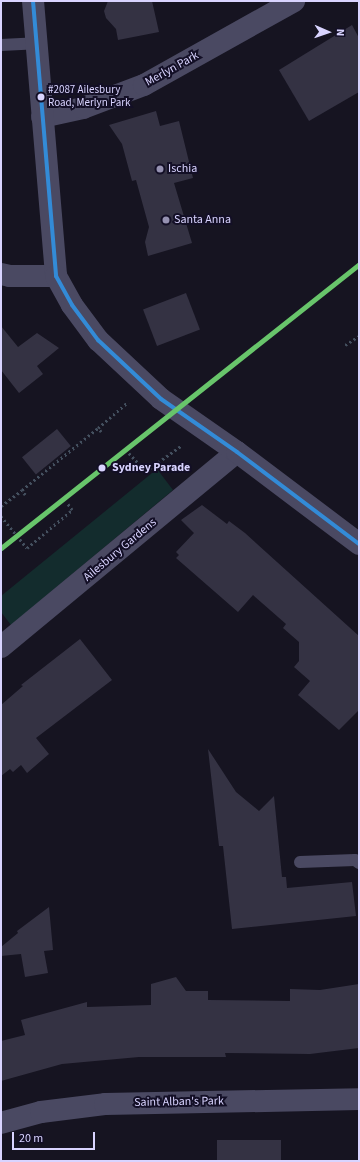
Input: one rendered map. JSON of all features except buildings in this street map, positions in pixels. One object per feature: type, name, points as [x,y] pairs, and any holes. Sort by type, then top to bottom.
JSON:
[{"type":"street","points":[[33,1],[56,276],[72,305],[98,340],[161,399],[237,452],[359,544]]},
{"type":"street","name":"Merlyn Park","points":[[42,117],[83,108],[144,85],[294,1]]},
{"type":"street","points":[[1,274],[10,276],[56,276]]},
{"type":"street","name":"Ailesbury Gardens","points":[[1,647],[237,452]]},
{"type":"street","name":"Saint Alban's Park","points":[[1,1123],[41,1112],[105,1104],[359,1099]]},
{"type":"lane","points":[[1,45],[36,42]]},
{"type":"lane","points":[[300,862],[355,860],[359,863]]},
{"type":"path","points":[[345,345],[359,336]]},
{"type":"path","points":[[1,506],[98,428],[146,386]]},
{"type":"path","points":[[98,428],[101,432]]},
{"type":"path","points":[[129,453],[146,471],[181,445],[188,450]]},
{"type":"path","points":[[22,490],[25,495]]},
{"type":"path","points":[[1,516],[27,548],[72,510],[67,503]]},
{"type":"green space","points":[[157,469],[173,490],[11,625],[1,612],[1,596]]},
{"type":"transit line","points":[[33,1],[56,276],[72,305],[98,340],[161,399],[237,452],[359,544]]},
{"type":"transit line","points":[[1,548],[359,264]]},
{"type":"place","name":"#2087 Ailesbury Road, Merlyn Park","points":[[41,97]]},
{"type":"place","name":"Ischia","points":[[160,169]]},
{"type":"place","name":"Santa Anna","points":[[166,220]]},
{"type":"place","name":"Sydney Parade","points":[[102,468]]}]
